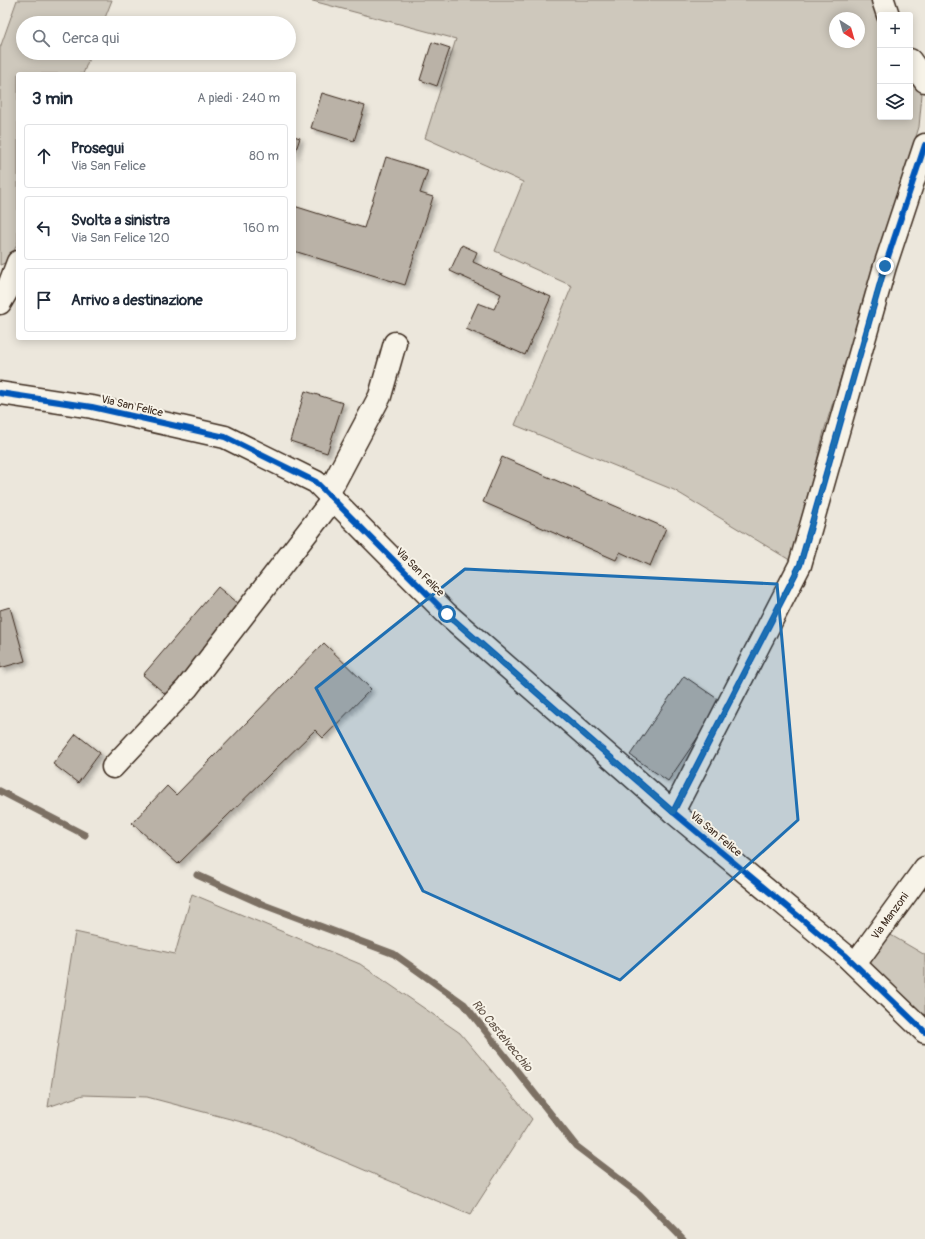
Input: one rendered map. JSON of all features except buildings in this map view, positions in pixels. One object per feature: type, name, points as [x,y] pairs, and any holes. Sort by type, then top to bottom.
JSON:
[{"type":"street","points":[[883,0],[887,12]]},
{"type":"street","points":[[913,64],[925,81]]},
{"type":"street","points":[[673,812],[800,565],[885,266],[925,145]]},
{"type":"street","points":[[0,303],[7,291],[16,267]]},
{"type":"street","points":[[112,767],[187,688],[330,497],[380,396],[395,343]]},
{"type":"street","name":"Via San Felice","points":[[0,393],[92,407],[225,437],[316,482],[447,614],[673,812],[854,964],[925,1032]]},
{"type":"street","name":"Via Manzoni","points":[[854,964],[925,868]]},
{"type":"highlighted area","points":[[465,569],[777,584],[798,820],[620,980],[423,891],[316,688]]},
{"type":"shaded area","points":[[17,0],[112,0],[106,16],[16,16],[16,60],[88,60],[84,72],[16,72],[16,246],[10,261],[0,265],[0,48]]},
{"type":"shaded area","points":[[309,0],[873,0],[877,14],[877,120],[913,120],[913,81],[922,94],[919,127],[824,431],[793,562],[674,490],[515,425],[572,286],[495,251],[523,182],[425,138],[456,39]]},
{"type":"shaded area","points":[[192,894],[360,964],[460,1033],[532,1119],[470,1215],[268,1129],[147,1097],[83,1095],[48,1107],[75,932],[175,954]]},
{"type":"shaded area","points":[[889,934],[925,955],[925,1017],[870,963]]},
{"type":"waterway","name":"Rio Castelvecchio","points":[[0,791],[85,835]]},
{"type":"waterway","name":"Rio Castelvecchio","points":[[197,875],[264,905],[394,954],[464,1004],[576,1146],[639,1194],[683,1239]]},
{"type":"cycle path","points":[[673,812],[800,565],[885,266],[925,145]]},
{"type":"cycle path","points":[[0,393],[92,407],[225,437],[316,482],[447,614],[673,812],[845,955],[925,1032]]},
{"type":"route","points":[[447,614],[673,812],[800,565],[885,266]]}]
